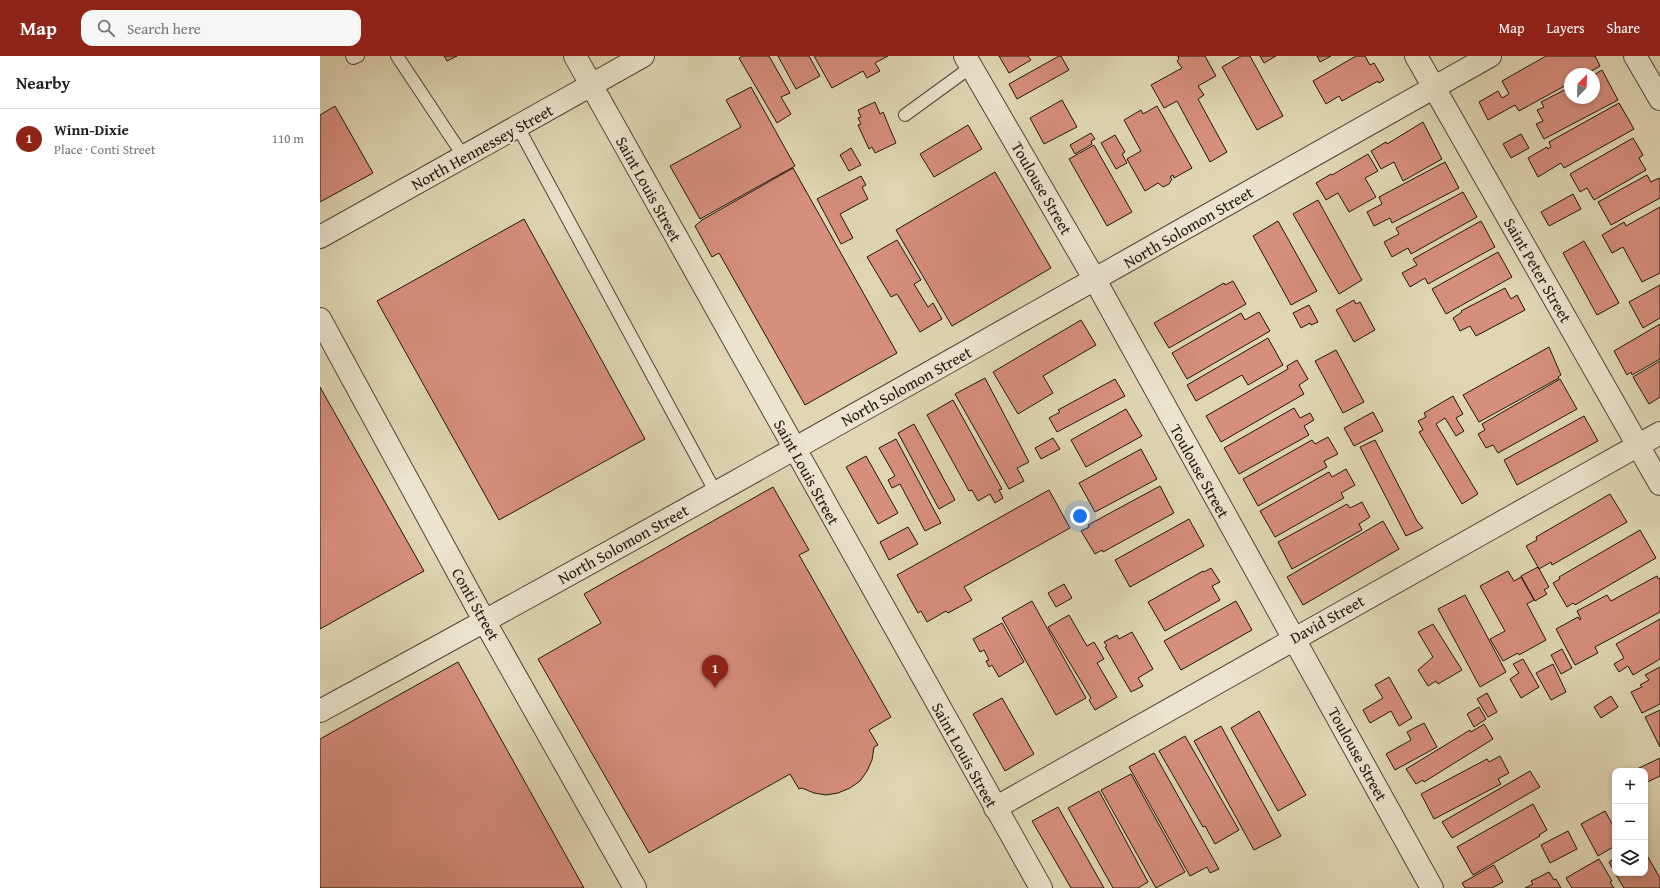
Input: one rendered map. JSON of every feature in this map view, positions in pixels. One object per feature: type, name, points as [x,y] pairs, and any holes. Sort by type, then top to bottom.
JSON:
[{"type":"street","name":"Saint Louis Street","points":[[575,56],[794,450],[1041,888]]},
{"type":"street","name":"North Hennessey Street","points":[[320,237],[643,56]]},
{"type":"street","name":"Saint Peter Street","points":[[1416,56],[1660,484]]},
{"type":"street","name":"North Solomon Street","points":[[320,711],[485,622],[794,450],[1490,56]]},
{"type":"street","points":[[1635,56],[1660,99]]},
{"type":"street","name":"Toulouse Street","points":[[968,62],[1095,280],[1432,888]]},
{"type":"street","name":"Conti Street","points":[[320,319],[485,622],[635,888]]},
{"type":"street","name":"David Street","points":[[995,808],[1293,638],[1660,433]]},
{"type":"lane","points":[[352,56],[353,58],[358,56]]},
{"type":"lane","points":[[397,56],[464,157]]},
{"type":"lane","points":[[905,115],[968,62]]},
{"type":"lane","points":[[518,127],[716,493]]},
{"type":"building","points":[[444,56],[457,56],[447,61]]},
{"type":"building","points":[[743,56],[769,56],[790,93],[781,97],[791,114],[777,123],[739,58]]},
{"type":"building","points":[[778,56],[809,56],[820,76],[796,89]]},
{"type":"building","points":[[814,56],[888,56],[875,63],[880,71],[867,78],[863,71],[832,88]]},
{"type":"building","points":[[999,56],[1028,56],[1031,60],[1009,73]]},
{"type":"building","points":[[1061,56],[1069,70],[1017,99],[1009,84]]},
{"type":"building","points":[[1178,56],[1205,56],[1216,76],[1198,86],[1204,95],[1198,99],[1227,152],[1210,162],[1177,101],[1164,108],[1151,85],[1182,68],[1177,61],[1179,59]]},
{"type":"building","points":[[1241,56],[1250,56],[1283,116],[1257,130],[1222,67]]},
{"type":"building","points":[[1260,56],[1276,56],[1264,63]]},
{"type":"building","points":[[1317,56],[1331,56],[1320,62]]},
{"type":"building","points":[[1356,56],[1365,56],[1370,65],[1374,63],[1384,80],[1379,83],[1378,81],[1342,101],[1339,96],[1326,104],[1313,81]]},
{"type":"building","points":[[1546,56],[1595,56],[1600,66],[1596,68],[1564,68],[1564,86],[1519,111],[1515,105],[1488,120],[1479,102],[1498,91],[1502,98],[1509,94],[1502,81]]},
{"type":"building","points":[[1602,70],[1618,100],[1544,139],[1536,124],[1543,121],[1537,110],[1544,107],[1541,102],[1564,90],[1564,104],[1600,104],[1600,71]]},
{"type":"building","points":[[751,87],[795,166],[700,219],[670,166],[741,127],[726,100]]},
{"type":"building","points":[[1062,100],[1077,127],[1044,144],[1030,118]]},
{"type":"building","points":[[875,102],[880,114],[883,112],[896,143],[875,153],[872,147],[869,149],[858,125],[861,124],[858,118],[861,117],[858,110]]},
{"type":"building","points":[[1619,103],[1634,129],[1564,168],[1561,163],[1538,177],[1528,158],[1547,147],[1548,149],[1551,147],[1549,142]]},
{"type":"building","points":[[335,106],[373,173],[320,202],[320,115]]},
{"type":"building","points":[[1157,106],[1192,168],[1174,178],[1173,175],[1170,177],[1172,179],[1169,184],[1163,187],[1158,183],[1145,191],[1127,159],[1141,151],[1124,120],[1141,110],[1143,114]]},
{"type":"building","points":[[1423,122],[1442,159],[1403,181],[1394,162],[1381,169],[1371,151],[1386,142],[1387,144]]},
{"type":"building","points":[[968,125],[982,149],[934,177],[920,154]]},
{"type":"building","points":[[1091,133],[1095,139],[1091,141],[1092,144],[1075,154],[1070,145]]},
{"type":"building","points":[[1521,134],[1529,148],[1511,158],[1503,144]]},
{"type":"building","points":[[1115,135],[1125,152],[1122,154],[1127,163],[1116,169],[1101,143]]},
{"type":"building","points":[[1633,138],[1643,155],[1639,158],[1646,170],[1594,200],[1587,188],[1580,192],[1570,174]]},
{"type":"building","points":[[1094,145],[1132,212],[1107,226],[1069,159]]},
{"type":"building","points":[[851,148],[861,165],[849,171],[840,155]]},
{"type":"building","points":[[1368,154],[1378,171],[1365,178],[1376,197],[1349,212],[1338,193],[1326,200],[1316,183]]},
{"type":"building","points":[[1445,162],[1459,188],[1392,223],[1390,218],[1374,226],[1367,212],[1382,204],[1379,197]]},
{"type":"building","points":[[793,168],[897,353],[805,405],[719,253],[712,257],[695,226],[702,220]]},
{"type":"building","points":[[995,172],[1051,268],[952,326],[896,230]]},
{"type":"building","points":[[1647,175],[1651,182],[1659,178],[1660,198],[1611,225],[1598,202]]},
{"type":"building","points":[[861,176],[866,185],[862,187],[868,199],[840,214],[853,238],[841,244],[817,199]]},
{"type":"building","points":[[1463,192],[1477,217],[1411,254],[1408,248],[1392,257],[1384,242],[1399,234],[1396,228]]},
{"type":"building","points":[[1573,194],[1581,209],[1549,226],[1541,212]]},
{"type":"building","points":[[1318,200],[1362,280],[1339,294],[1293,214]]},
{"type":"building","points":[[1660,207],[1660,273],[1642,282],[1623,247],[1612,253],[1602,235],[1624,222],[1626,226]]},
{"type":"building","points":[[524,219],[645,439],[499,520],[377,301]]},
{"type":"building","points":[[1278,221],[1317,291],[1291,305],[1253,236]]},
{"type":"building","points":[[1481,221],[1495,247],[1428,284],[1425,278],[1410,287],[1402,273],[1417,265],[1413,259]]},
{"type":"building","points":[[897,240],[921,280],[914,284],[928,307],[933,303],[942,319],[920,332],[897,294],[891,297],[867,257]]},
{"type":"building","points":[[1584,241],[1619,303],[1597,315],[1563,253]]},
{"type":"building","points":[[1498,252],[1512,277],[1446,314],[1432,289]]},
{"type":"building","points":[[1233,281],[1246,304],[1169,348],[1154,323],[1224,283],[1225,285]]},
{"type":"building","points":[[1660,285],[1660,318],[1643,328],[1629,302]]},
{"type":"building","points":[[1505,288],[1511,299],[1517,295],[1525,310],[1476,336],[1470,326],[1460,331],[1453,318],[1462,312],[1461,311]]},
{"type":"building","points":[[1354,300],[1356,304],[1360,302],[1375,330],[1354,342],[1336,310]]},
{"type":"building","points":[[1309,305],[1318,322],[1311,325],[1310,323],[1301,328],[1293,313]]},
{"type":"building","points":[[1259,312],[1270,331],[1187,379],[1172,353],[1241,313],[1245,320]]},
{"type":"building","points":[[1081,320],[1096,345],[1043,376],[1053,393],[1018,414],[993,372]]},
{"type":"building","points":[[1660,324],[1660,359],[1632,375],[1631,372],[1627,375],[1614,351]]},
{"type":"building","points":[[1268,338],[1283,365],[1248,385],[1242,375],[1196,401],[1187,385]]},
{"type":"building","points":[[1549,347],[1561,375],[1558,377],[1559,378],[1479,422],[1463,395]]},
{"type":"building","points":[[1336,350],[1364,402],[1343,413],[1315,361]]},
{"type":"building","points":[[1297,360],[1308,379],[1299,385],[1304,394],[1221,442],[1206,416],[1288,369],[1287,366]]},
{"type":"building","points":[[1660,361],[1660,397],[1649,404],[1633,377]]},
{"type":"building","points":[[985,378],[1029,462],[1017,468],[1024,481],[1009,489],[955,394]]},
{"type":"building","points":[[1115,379],[1125,396],[1057,432],[1049,418],[1060,412],[1058,410]]},
{"type":"building","points":[[1560,379],[1577,409],[1498,453],[1493,445],[1486,448],[1478,434],[1485,430],[1482,424]]},
{"type":"building","points":[[320,387],[424,571],[320,629]]},
{"type":"building","points":[[1453,396],[1463,414],[1456,418],[1464,431],[1456,436],[1445,418],[1436,424],[1478,494],[1462,504],[1419,432],[1423,430],[1418,421],[1426,417],[1424,413]]},
{"type":"building","points":[[953,400],[1002,489],[999,490],[1003,498],[995,503],[990,494],[978,501],[972,490],[969,491],[927,415]]},
{"type":"building","points":[[1294,408],[1300,418],[1310,413],[1314,420],[1304,426],[1309,435],[1239,474],[1224,448]]},
{"type":"building","points":[[1126,409],[1142,436],[1086,467],[1071,440]]},
{"type":"building","points":[[1373,412],[1383,431],[1354,446],[1344,428]]},
{"type":"building","points":[[1584,416],[1598,441],[1517,485],[1504,460]]},
{"type":"building","points":[[914,424],[955,500],[939,509],[898,433]]},
{"type":"building","points":[[1328,437],[1338,454],[1324,461],[1327,467],[1258,506],[1243,479],[1312,440],[1315,444]]},
{"type":"building","points":[[1053,438],[1060,449],[1041,459],[1035,448]]},
{"type":"building","points":[[896,439],[941,523],[925,531],[900,484],[892,488],[888,480],[895,476],[879,448]]},
{"type":"building","points":[[1375,440],[1417,521],[1423,528],[1406,536],[1360,447]]},
{"type":"building","points":[[1141,449],[1157,479],[1095,512],[1079,483]]},
{"type":"building","points":[[866,456],[898,513],[878,524],[846,467]]},
{"type":"building","points":[[1346,469],[1355,485],[1341,493],[1344,498],[1275,537],[1260,511],[1329,472],[1332,477]]},
{"type":"building","points":[[1160,486],[1174,513],[1103,552],[1102,550],[1095,554],[1081,531],[1089,527],[1088,525]]},
{"type":"building","points":[[773,487],[809,550],[799,555],[891,717],[869,730],[878,745],[874,747],[872,760],[867,771],[860,781],[850,788],[838,793],[826,795],[814,793],[802,788],[799,789],[790,774],[649,853],[538,659],[601,623],[584,594]]},
{"type":"building","points":[[1049,490],[1070,528],[964,587],[972,600],[948,613],[946,611],[927,622],[921,611],[918,613],[897,575]]},
{"type":"building","points":[[1610,494],[1627,522],[1552,565],[1551,562],[1539,569],[1526,546],[1537,540],[1536,537]]},
{"type":"building","points":[[1362,502],[1370,517],[1359,524],[1362,530],[1292,569],[1278,542],[1347,504],[1350,508]]},
{"type":"building","points":[[1189,519],[1204,546],[1130,587],[1115,560]]},
{"type":"building","points":[[1383,521],[1399,549],[1303,605],[1287,577]]},
{"type":"building","points":[[908,527],[918,544],[889,560],[880,542]]},
{"type":"building","points":[[1640,530],[1656,558],[1575,605],[1573,603],[1567,607],[1553,583],[1560,579],[1559,577]]},
{"type":"building","points":[[1538,567],[1549,587],[1544,590],[1547,594],[1535,601],[1521,576]]},
{"type":"building","points":[[1211,568],[1220,582],[1212,586],[1220,600],[1165,631],[1148,602]]},
{"type":"building","points":[[1508,571],[1514,581],[1521,577],[1534,600],[1527,604],[1546,640],[1519,655],[1518,653],[1503,661],[1490,639],[1505,631],[1480,586]]},
{"type":"building","points":[[1657,576],[1658,579],[1660,578],[1660,612],[1595,647],[1598,653],[1575,665],[1556,629],[1578,617],[1580,620],[1581,619],[1577,611],[1607,595],[1611,601]]},
{"type":"building","points":[[1064,584],[1072,598],[1056,607],[1048,593]]},
{"type":"building","points":[[1465,595],[1506,672],[1480,687],[1438,609]]},
{"type":"building","points":[[1032,601],[1086,698],[1056,715],[1002,618]]},
{"type":"building","points":[[1236,601],[1252,630],[1181,670],[1164,641]]},
{"type":"building","points":[[1069,615],[1087,646],[1094,642],[1104,659],[1097,663],[1117,697],[1095,710],[1089,700],[1091,698],[1048,627]]},
{"type":"building","points":[[1660,619],[1660,659],[1633,675],[1628,666],[1619,672],[1614,664],[1624,658],[1616,644]]},
{"type":"building","points":[[1002,623],[1024,662],[999,677],[992,665],[989,667],[986,661],[989,660],[984,650],[980,652],[973,639]]},
{"type":"building","points":[[1433,624],[1462,670],[1438,684],[1436,681],[1428,686],[1418,670],[1433,657],[1418,632]]},
{"type":"building","points":[[1132,632],[1153,669],[1138,678],[1143,686],[1131,692],[1105,647],[1107,646],[1104,642],[1117,635],[1119,639]]},
{"type":"building","points":[[1562,649],[1572,668],[1561,674],[1551,655]]},
{"type":"building","points":[[1523,659],[1539,687],[1521,698],[1510,679],[1519,673],[1513,664]]},
{"type":"building","points":[[458,662],[584,888],[320,888],[320,739]]},
{"type":"building","points":[[1553,664],[1566,692],[1551,700],[1536,673]]},
{"type":"building","points":[[1660,667],[1660,704],[1642,713],[1631,692],[1642,687],[1640,685],[1649,680],[1645,675]]},
{"type":"building","points":[[1389,677],[1412,718],[1399,726],[1391,711],[1370,723],[1363,710],[1383,698],[1375,685]]},
{"type":"building","points":[[1487,693],[1497,712],[1488,717],[1477,699]]},
{"type":"building","points":[[1611,696],[1618,707],[1601,718],[1594,707]]},
{"type":"building","points":[[1002,698],[1034,754],[1005,771],[973,714]]},
{"type":"building","points":[[1479,707],[1486,719],[1474,727],[1467,714]]},
{"type":"building","points":[[1660,710],[1660,747],[1645,717]]},
{"type":"building","points":[[1259,711],[1306,795],[1278,811],[1231,728]]},
{"type":"building","points":[[1424,723],[1437,747],[1395,770],[1386,754],[1411,740],[1407,732]]},
{"type":"building","points":[[1484,724],[1493,739],[1424,782],[1423,780],[1416,784],[1406,769],[1470,730],[1471,732]]},
{"type":"building","points":[[1221,726],[1281,836],[1254,850],[1194,741]]},
{"type":"building","points":[[1185,736],[1239,830],[1215,844],[1205,826],[1203,827],[1159,751]]},
{"type":"building","points":[[1154,753],[1219,869],[1210,873],[1207,867],[1190,876],[1129,767]]},
{"type":"building","points":[[1500,756],[1509,773],[1498,779],[1501,784],[1434,819],[1421,794],[1487,759],[1489,762]]},
{"type":"building","points":[[1660,758],[1660,776],[1648,782],[1648,768],[1639,768]]},
{"type":"building","points":[[1530,771],[1540,787],[1452,838],[1442,822]]},
{"type":"building","points":[[1131,774],[1185,872],[1156,888],[1101,790]]},
{"type":"building","points":[[1099,791],[1148,882],[1138,888],[1113,888],[1068,808]]},
{"type":"building","points":[[1533,804],[1547,830],[1539,835],[1540,836],[1473,875],[1457,847]]},
{"type":"building","points":[[1058,807],[1104,888],[1071,888],[1032,821]]},
{"type":"building","points":[[1605,811],[1612,824],[1612,848],[1598,856],[1581,824]]},
{"type":"building","points":[[1568,831],[1577,849],[1550,863],[1541,845]]},
{"type":"building","points":[[1648,857],[1660,878],[1660,888],[1624,888],[1617,876],[1648,876]]},
{"type":"building","points":[[1599,859],[1612,881],[1610,882],[1614,888],[1572,888],[1566,878]]},
{"type":"building","points":[[1612,860],[1612,868],[1609,862]]},
{"type":"building","points":[[1494,865],[1503,882],[1492,888],[1465,888],[1462,883]]},
{"type":"building","points":[[1549,872],[1554,880],[1556,879],[1561,888],[1525,888],[1533,884],[1531,881]]},
{"type":"place","name":"Winn-Dixie","points":[[715,688]]}]
